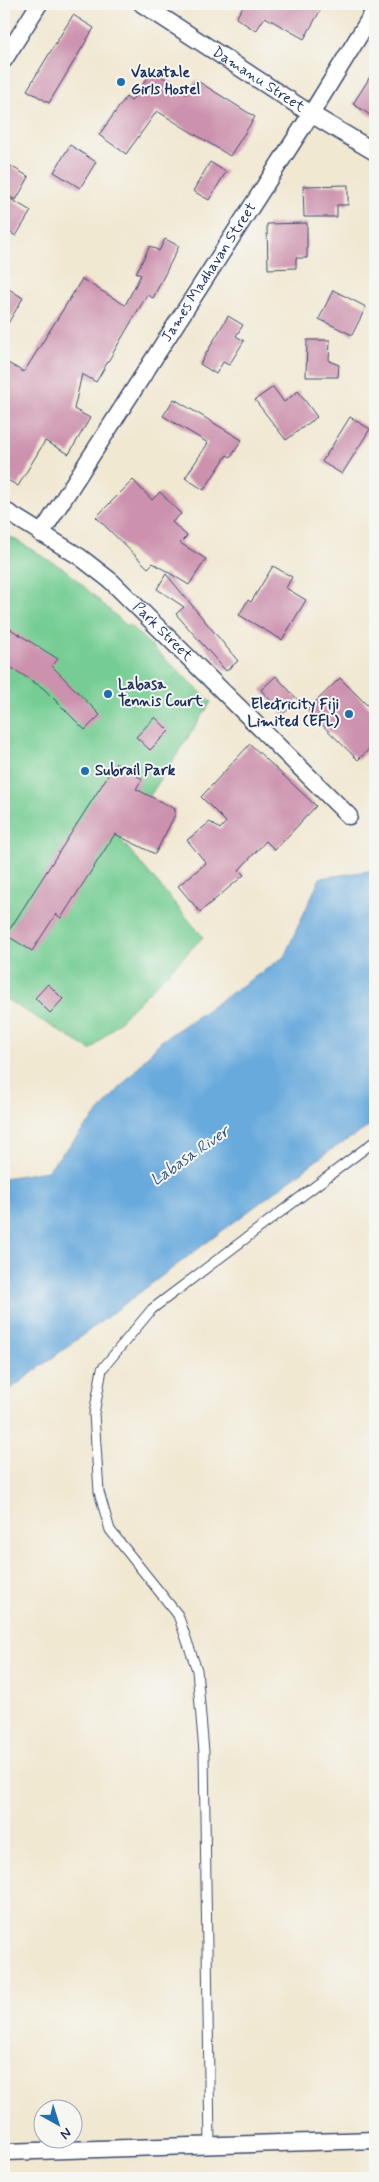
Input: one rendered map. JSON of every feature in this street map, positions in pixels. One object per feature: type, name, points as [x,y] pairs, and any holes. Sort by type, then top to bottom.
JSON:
[{"type":"street","points":[[4,60],[39,4]]},
{"type":"street","name":"Damanu Street","points":[[142,4],[311,114],[375,152]]},
{"type":"street","name":"James Madhavan Street","points":[[41,534],[311,114],[375,10]]},
{"type":"street","name":"Park Street","points":[[4,510],[80,557],[111,581],[349,816]]},
{"type":"street","points":[[4,2152],[375,2140]]},
{"type":"lane","points":[[210,2144],[204,1752],[197,1670],[178,1615],[110,1530],[99,1492],[94,1414],[102,1368],[152,1309],[375,1141]]},
{"type":"green space","name":"Subrail Park","points":[[4,533],[67,571],[127,626],[129,625],[211,702],[121,840],[203,937],[91,1050],[4,998]]},
{"type":"water","name":"Labasa River","points":[[375,870],[375,1123],[329,1151],[4,1394],[4,1178],[47,1171],[160,1042],[284,957],[320,878]]},
{"type":"building","points":[[242,4],[324,4],[304,39],[265,17],[256,31],[236,18],[244,5]]},
{"type":"building","points":[[73,15],[94,28],[49,103],[27,90]]},
{"type":"building","points":[[375,69],[375,118],[353,104]]},
{"type":"building","points":[[153,70],[187,94],[196,80],[255,117],[230,156],[157,111],[126,154],[99,135],[126,97],[131,101]]},
{"type":"building","points":[[70,145],[96,162],[80,188],[54,172]]},
{"type":"building","points":[[4,162],[29,177],[16,200],[4,194]]},
{"type":"building","points":[[210,162],[226,172],[209,200],[193,191]]},
{"type":"building","points":[[348,185],[348,205],[337,205],[337,217],[304,217],[303,186]]},
{"type":"building","points":[[9,198],[31,211],[16,236],[4,229],[4,207]]},
{"type":"building","points":[[307,223],[307,258],[296,258],[296,268],[268,269],[267,224]]},
{"type":"building","points":[[165,239],[179,246],[153,298],[147,295],[96,382],[82,374],[74,409],[90,418],[69,454],[45,441],[18,486],[4,478],[4,361],[24,372],[82,279],[125,305],[141,275],[136,273],[150,246],[159,251]]},
{"type":"building","points":[[4,286],[23,298],[4,330]]},
{"type":"building","points":[[333,290],[366,307],[352,335],[319,319]]},
{"type":"building","points":[[228,316],[243,325],[236,336],[244,341],[229,365],[223,362],[216,374],[200,364]]},
{"type":"building","points":[[307,340],[330,340],[329,361],[339,365],[338,377],[306,377]]},
{"type":"building","points":[[273,387],[284,402],[298,391],[317,417],[286,440],[255,400]]},
{"type":"building","points":[[174,399],[242,440],[231,457],[227,455],[204,490],[185,478],[208,443],[163,416]]},
{"type":"building","points":[[350,417],[370,429],[342,474],[322,462]]},
{"type":"building","points":[[133,480],[152,500],[160,492],[181,514],[172,522],[187,536],[180,543],[206,559],[189,585],[153,563],[148,568],[96,517]]},
{"type":"building","points":[[273,566],[292,577],[286,588],[306,600],[282,640],[239,615],[248,600],[251,602]]},
{"type":"building","points":[[166,574],[238,661],[226,671],[176,614],[184,607],[157,589]]},
{"type":"building","points":[[4,625],[58,659],[52,666],[100,715],[85,730],[43,688],[4,663]]},
{"type":"building","points":[[276,676],[298,700],[283,714],[261,690]]},
{"type":"building","points":[[340,678],[375,713],[375,743],[358,760],[307,710]]},
{"type":"building","points":[[155,717],[169,731],[150,750],[136,737]]},
{"type":"building","points":[[250,744],[316,806],[275,850],[266,841],[239,870],[244,875],[200,912],[178,886],[206,863],[187,840],[210,822],[220,829],[226,822],[201,797]]},
{"type":"building","points":[[116,763],[142,779],[136,789],[175,809],[175,815],[155,854],[115,834],[61,918],[56,914],[32,951],[6,935]]},
{"type":"building","points":[[48,984],[63,999],[50,1013],[35,998]]},
{"type":"place","name":"Vakatale Girls Hostel","points":[[121,82]]},
{"type":"place","name":"Labasa Tennis Court","points":[[108,694]]},
{"type":"place","name":"Electricity Fiji Limited (EFL)","points":[[349,714]]},
{"type":"place","name":"Subrail Park","points":[[85,771]]}]
